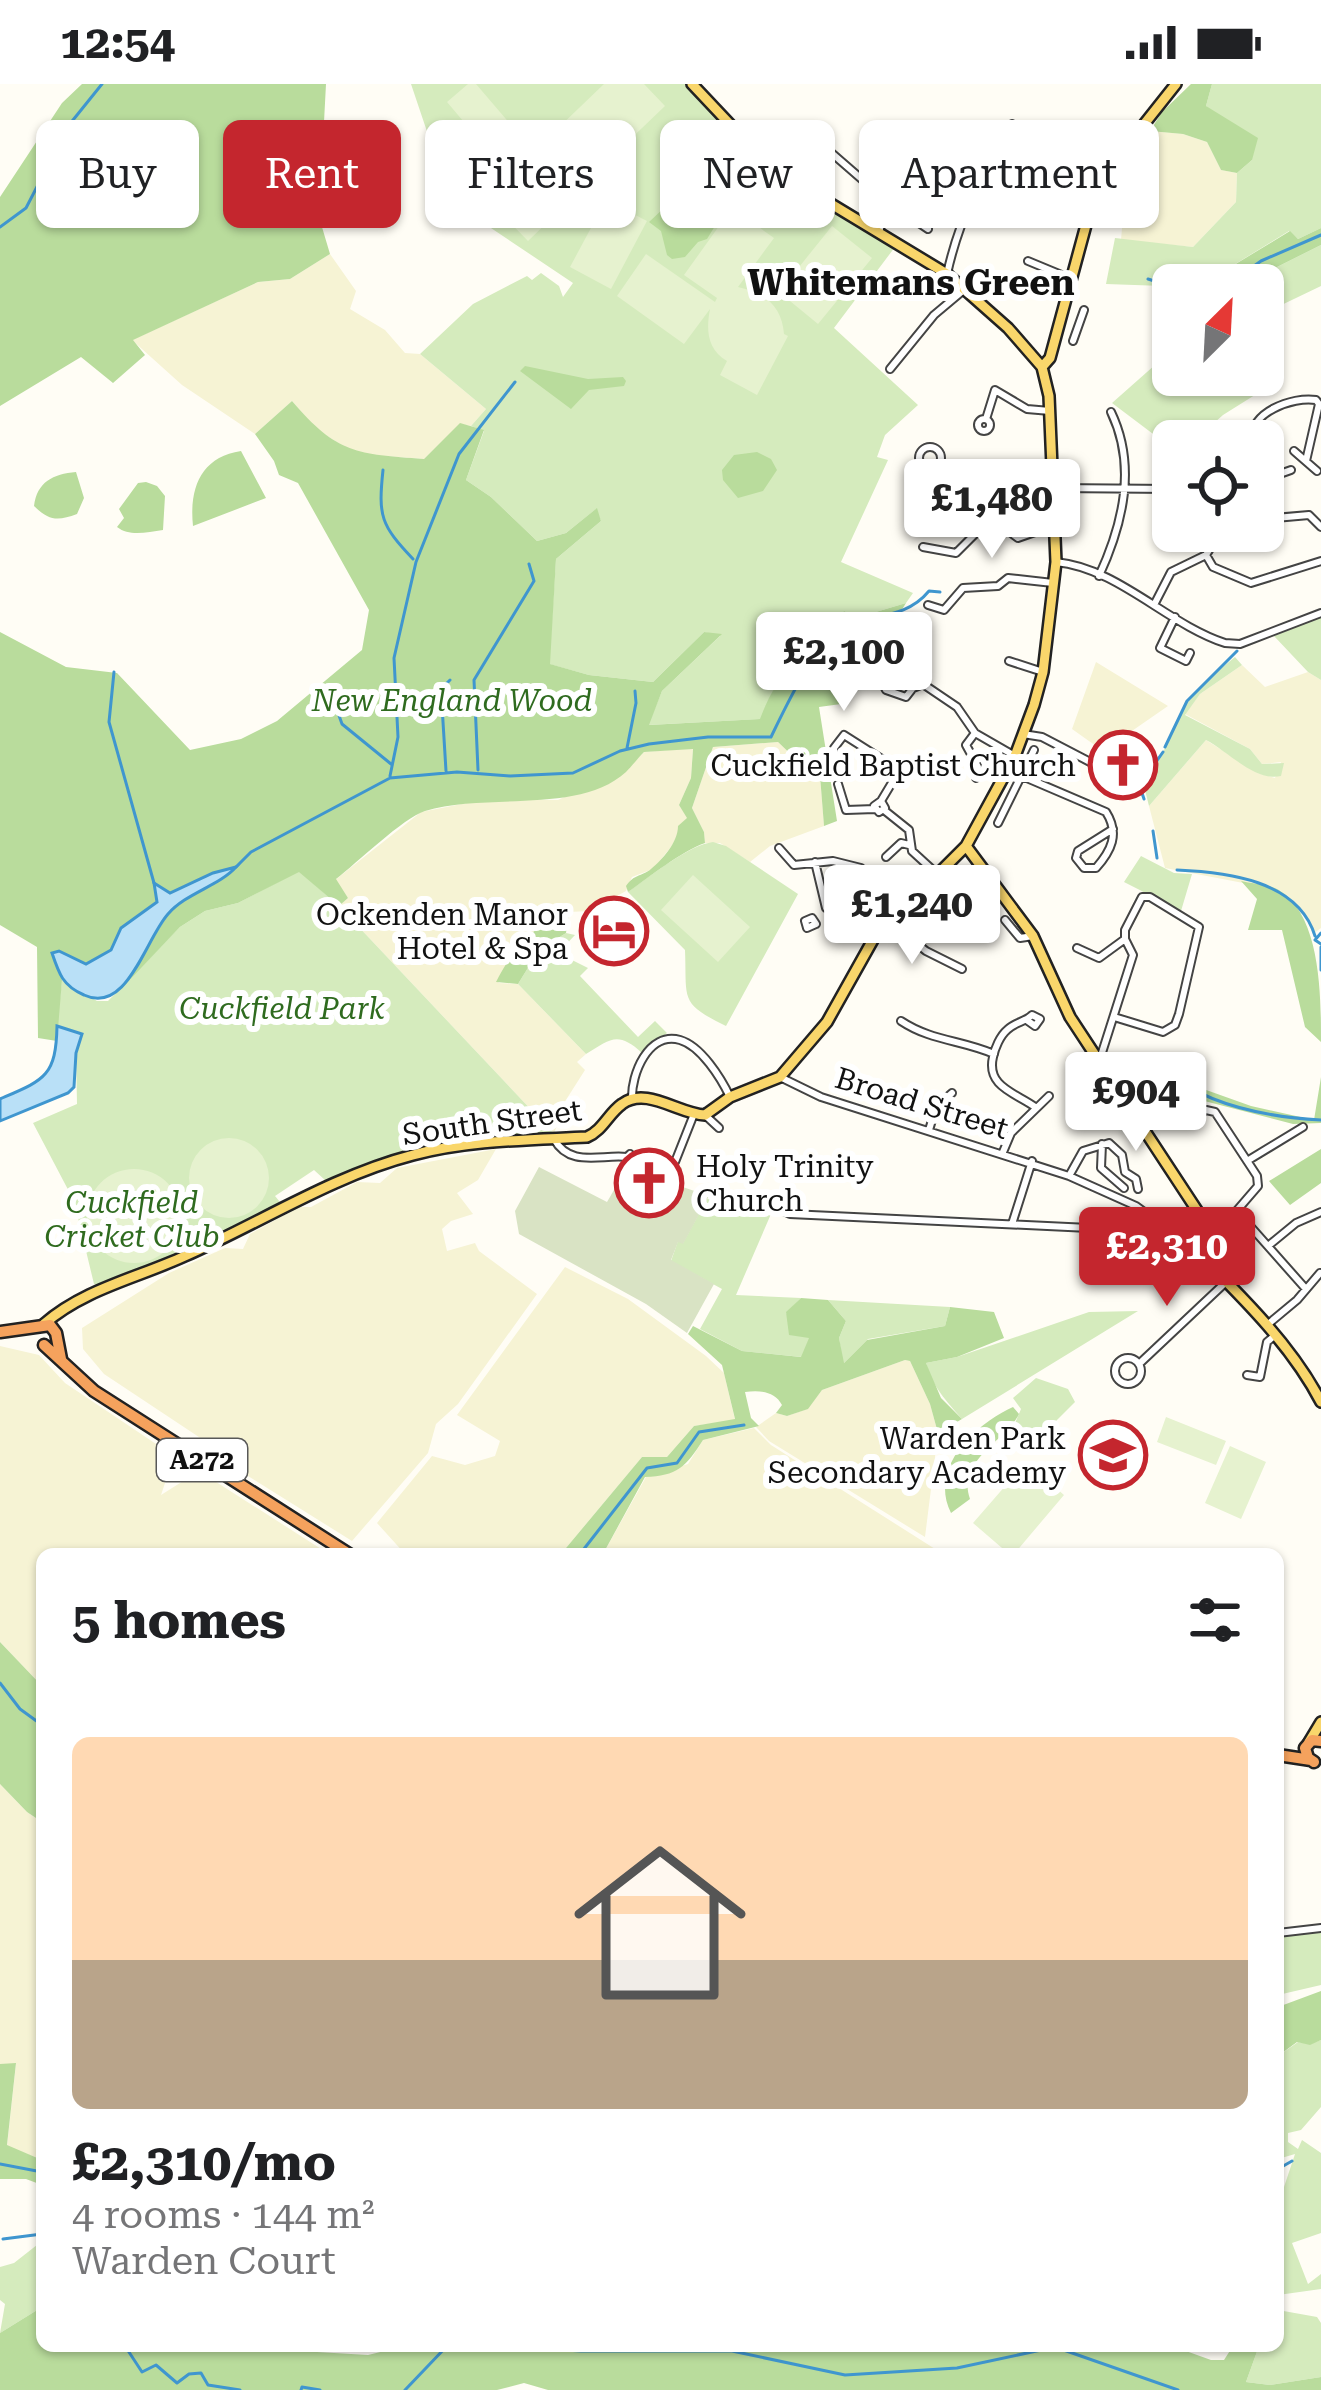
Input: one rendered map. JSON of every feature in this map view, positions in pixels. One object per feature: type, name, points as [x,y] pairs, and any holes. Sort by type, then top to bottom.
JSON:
[{"type":"highway","points":[[7,1332],[46,1334]]},
{"type":"highway","name":"A272","points":[[46,1334],[61,1359],[94,1391],[340,1548]]},
{"type":"highway","points":[[1284,1754],[1312,1742]]},
{"type":"highway","points":[[1312,1742],[1306,1755],[1317,1762]]},
{"type":"highway","points":[[1284,1756],[1317,1762]]},
{"type":"main road","points":[[692,84],[725,120]]},
{"type":"main road","points":[[1146,120],[1177,84]]},
{"type":"main road","points":[[632,1099],[699,1114],[780,1077],[827,1022],[874,938],[966,846],[1015,756],[1043,672],[1056,562],[1050,411],[1042,367],[1008,328],[947,274],[835,204]]},
{"type":"main road","points":[[1042,367],[1050,358],[1085,228]]},
{"type":"main road","points":[[966,846],[1033,936],[1090,1050],[1156,1144],[1207,1229],[1193,1248]]},
{"type":"main road","name":"South Street","points":[[46,1334],[68,1309],[102,1287],[176,1260],[381,1165],[439,1149],[592,1136],[632,1099]]},
{"type":"main road","name":"Broad Street","points":[[1193,1248],[1274,1337],[1321,1400]]},
{"type":"main road","points":[[1312,1742],[1321,1722]]},
{"type":"street","points":[[835,156],[859,177]]},
{"type":"street","points":[[879,232],[880,228]]},
{"type":"street","points":[[947,274],[959,228]]},
{"type":"street","points":[[1028,261],[1069,278]]},
{"type":"street","points":[[890,369],[934,315],[965,290]]},
{"type":"street","points":[[1061,313],[1081,314],[1073,340]]},
{"type":"street","points":[[986,419],[996,386],[1027,409],[1050,411]]},
{"type":"street","points":[[1259,420],[1297,399],[1316,400],[1319,404],[1306,461]]},
{"type":"street","points":[[1099,576],[1118,535],[1124,486],[1121,432],[1111,412]]},
{"type":"street","points":[[1294,451],[1318,471]]},
{"type":"street","points":[[936,467],[981,481],[991,518],[1018,538],[1055,525]]},
{"type":"street","points":[[1284,472],[1291,470]]},
{"type":"street","points":[[1054,488],[1152,488]]},
{"type":"street","points":[[1284,517],[1309,515],[1321,527]]},
{"type":"street","points":[[923,547],[956,553],[991,518]]},
{"type":"street","points":[[1154,605],[1176,567],[1207,552]]},
{"type":"street","points":[[1205,555],[1213,567],[1251,583],[1321,561]]},
{"type":"street","points":[[1056,562],[1071,563],[1099,576],[1214,640],[1232,645],[1321,613]]},
{"type":"street","points":[[928,605],[944,610],[963,588],[994,586],[1008,578],[1052,583]]},
{"type":"street","points":[[1175,617],[1160,648],[1186,661],[1190,653]]},
{"type":"street","points":[[885,661],[878,675],[886,690],[906,697],[922,685],[957,707],[975,733],[1015,756]]},
{"type":"street","points":[[1009,661],[1043,672]]},
{"type":"street","points":[[975,733],[966,745],[978,767],[976,778]]},
{"type":"street","points":[[1023,734],[1042,737],[1090,762],[1112,750]]},
{"type":"street","points":[[836,773],[834,748],[844,735],[899,770]]},
{"type":"street","points":[[998,823],[1034,750]]},
{"type":"street","points":[[880,807],[905,761]]},
{"type":"street","points":[[1008,770],[1099,807],[1109,816],[1113,829],[1112,846],[1100,864],[1092,869],[1081,866],[1078,851],[1113,829]]},
{"type":"street","points":[[838,784],[846,810],[880,807],[909,830],[916,859],[939,875]]},
{"type":"street","points":[[886,856],[901,844],[910,845]]},
{"type":"street","points":[[779,848],[794,865],[833,861],[861,868]]},
{"type":"street","points":[[815,862],[826,908],[874,938]]},
{"type":"street","points":[[1099,1063],[1133,956],[1125,939],[1129,920],[1145,896],[1193,921],[1200,930],[1175,1025],[1157,1031],[1114,1017]]},
{"type":"street","points":[[814,919],[826,908]]},
{"type":"street","points":[[1005,920],[1020,938],[1033,936]]},
{"type":"street","points":[[890,922],[926,951],[962,969]]},
{"type":"street","points":[[1077,948],[1100,958],[1125,939]]},
{"type":"street","points":[[1028,1021],[1006,1031],[992,1070],[995,1079],[1035,1108]]},
{"type":"street","points":[[901,1022],[926,1037],[961,1040],[994,1054]]},
{"type":"street","points":[[632,1099],[641,1060],[653,1047],[674,1039],[685,1042],[707,1062],[730,1097]]},
{"type":"street","points":[[1090,1050],[1105,1044]]},
{"type":"street","name":"Broad Street","points":[[780,1077],[808,1092],[1069,1175],[1136,1206],[1193,1248]]},
{"type":"street","points":[[929,1130],[936,1107],[952,1093]]},
{"type":"street","points":[[1003,1152],[1011,1133],[1049,1096]]},
{"type":"street","points":[[1192,1119],[1206,1110],[1215,1112],[1258,1186],[1233,1215],[1207,1229]]},
{"type":"street","points":[[675,1162],[699,1114],[718,1127]]},
{"type":"street","points":[[1285,1124],[1291,1133]]},
{"type":"street","points":[[1247,1161],[1303,1127]]},
{"type":"street","points":[[554,1139],[566,1153],[587,1159],[630,1154]]},
{"type":"street","points":[[1069,1175],[1081,1153],[1109,1143],[1119,1151],[1125,1172],[1136,1179],[1138,1189]]},
{"type":"street","points":[[1102,1144],[1101,1168],[1124,1188]]},
{"type":"street","points":[[1012,1224],[1032,1162]]},
{"type":"street","points":[[779,1209],[790,1214],[1110,1229],[1179,1238]]},
{"type":"street","points":[[1268,1246],[1296,1223],[1321,1213]]},
{"type":"street","points":[[1233,1215],[1241,1217],[1306,1288]]},
{"type":"street","points":[[1265,1327],[1320,1273]]},
{"type":"street","points":[[1139,1364],[1226,1282]]},
{"type":"street","points":[[1247,1375],[1260,1377],[1267,1342],[1274,1337]]},
{"type":"street","points":[[1124,1359],[1139,1364],[1140,1377],[1133,1383],[1125,1384],[1116,1376],[1124,1359]]},
{"type":"street","points":[[1284,1933],[1321,1928]]},
{"type":"shaded area","points":[[1159,132],[1207,142],[1221,170],[1237,173],[1236,202],[1193,247],[1121,240],[1122,228],[1159,228]]},
{"type":"shaded area","points":[[330,254],[356,291],[350,309],[385,330],[405,353],[420,354],[486,409],[471,426],[460,424],[424,459],[356,454],[316,429],[292,401],[255,434],[182,385],[132,340],[258,282],[290,279]]},
{"type":"shaded area","points":[[1096,662],[1168,706],[1103,751],[1072,729]]},
{"type":"shaded area","points":[[1242,665],[1265,687],[1308,672],[1321,680],[1321,928],[1313,934],[1307,920],[1280,890],[1165,868],[1149,806],[1206,740],[1258,773],[1275,778],[1281,762],[1262,764],[1250,749],[1185,714],[1200,694]]},
{"type":"shaded area","points":[[778,742],[802,765],[819,763],[824,826],[770,846],[750,862],[720,843],[705,843],[692,808],[713,747]]},
{"type":"shaded area","points":[[693,748],[691,778],[679,805],[688,818],[653,869],[632,877],[626,891],[589,911],[569,912],[498,983],[518,984],[586,1054],[577,1062],[585,1070],[564,1103],[554,1134],[339,906],[348,898],[335,880],[421,812],[487,799],[558,800],[632,764],[644,752]]},
{"type":"shaded area","points":[[496,1149],[478,1180],[457,1193],[473,1214],[442,1229],[447,1251],[475,1243],[479,1251],[537,1294],[458,1404],[436,1424],[428,1453],[352,1541],[221,1459],[226,1455],[104,1374],[83,1349],[82,1328],[169,1273],[225,1248],[243,1249],[250,1234],[299,1207],[311,1207],[357,1182],[380,1183],[397,1168]]},
{"type":"shaded area","points":[[565,1267],[628,1299],[706,1356],[724,1373],[735,1420],[694,1426],[667,1457],[642,1457],[566,1548],[400,1548],[377,1523],[432,1456],[465,1465],[495,1456],[500,1441],[457,1415]]},
{"type":"shaded area","points":[[0,1346],[39,1355],[65,1383],[174,1456],[161,1495],[199,1471],[320,1548],[36,1548],[36,1680],[0,1642]]},
{"type":"shaded area","points":[[910,1361],[930,1404],[938,1433],[925,1537],[769,1441],[756,1427],[776,1413],[787,1416],[807,1409],[822,1390]]},
{"type":"shaded area","points":[[754,1428],[771,1445],[934,1548],[606,1548],[646,1477],[688,1464],[703,1440]]},
{"type":"shaded area","points":[[0,1784],[36,1818],[36,2158],[7,2146],[16,2064],[0,2064]]},
{"type":"green space","points":[[82,84],[326,84],[324,120],[223,120],[223,228],[322,228],[330,254],[290,279],[258,282],[133,340],[145,355],[113,383],[81,357],[0,406],[0,197],[36,142],[36,228],[199,228],[199,120],[51,120]]},
{"type":"green space","points":[[411,84],[686,84],[720,120],[660,120],[660,228],[835,228],[835,209],[895,247],[834,328],[918,405],[885,435],[877,457],[888,460],[841,562],[913,593],[906,603],[859,617],[844,611],[795,659],[761,719],[648,725],[662,691],[720,636],[704,632],[653,682],[589,675],[549,664],[556,559],[601,521],[596,509],[566,533],[537,541],[466,480],[484,431],[471,426],[486,409],[420,354],[473,304],[527,276],[532,280],[541,273],[559,286],[563,297],[573,283],[491,228],[636,228],[636,120],[425,120],[425,126]]},
{"type":"green space","points":[[468,84],[476,84],[507,120],[462,120],[447,102]]},
{"type":"green space","points":[[604,84],[644,84],[665,106],[636,134],[636,120],[567,120]]},
{"type":"green space","points":[[1191,84],[1212,84],[1206,106],[1258,138],[1252,160],[1237,173],[1221,170],[1207,142],[1159,132],[1157,120]]},
{"type":"green space","points":[[1212,84],[1321,84],[1321,228],[1298,239],[1289,231],[1235,264],[1152,264],[1152,286],[1106,284],[1115,238],[1193,247],[1236,202],[1237,173],[1252,160],[1206,106]]},
{"type":"green space","points":[[660,212],[660,228],[714,228],[685,257],[672,259],[661,231],[649,222]]},
{"type":"green space","points":[[636,215],[647,221],[611,289],[570,267],[591,228],[636,228]]},
{"type":"green space","points":[[515,228],[541,228],[528,241]]},
{"type":"green space","points":[[718,228],[760,228],[774,238],[738,287],[770,302],[788,336],[757,395],[720,375],[727,361],[715,351],[710,338],[710,309],[684,344],[617,296],[646,254],[715,302],[717,298],[684,275]]},
{"type":"green space","points":[[830,228],[872,258],[818,324],[779,292]]},
{"type":"green space","points":[[1321,228],[1321,245],[1283,264],[1236,264],[1290,231],[1298,239]]},
{"type":"green space","points":[[1321,245],[1321,286],[1284,304],[1283,264]]},
{"type":"green space","points":[[525,366],[588,379],[623,377],[626,381],[624,386],[589,390],[571,409],[520,371]]},
{"type":"green space","points":[[1152,368],[1152,396],[1253,396],[1217,420],[1152,420],[1152,433],[1112,403]]},
{"type":"green space","name":"New England Wood","points":[[292,401],[336,441],[381,455],[424,459],[460,423],[484,430],[466,480],[537,541],[566,533],[597,508],[601,521],[556,559],[550,664],[589,675],[653,682],[704,632],[722,634],[662,691],[649,725],[760,719],[794,659],[844,611],[859,617],[906,603],[890,629],[853,645],[841,704],[819,707],[837,821],[824,826],[819,763],[802,765],[778,742],[713,747],[692,808],[705,843],[628,892],[629,882],[665,855],[678,826],[687,818],[679,805],[691,778],[693,749],[644,752],[626,772],[583,794],[449,806],[416,815],[336,879],[348,898],[339,906],[299,872],[238,903],[205,911],[180,927],[122,988],[171,910],[227,871],[170,893],[155,884],[157,902],[121,928],[111,950],[86,964],[59,951],[52,953],[62,980],[57,1041],[38,1038],[37,947],[0,925],[0,632],[66,667],[117,673],[190,750],[241,739],[277,721],[362,650],[369,610],[298,483],[279,475],[255,434]]},
{"type":"green space","points":[[241,451],[266,498],[193,526],[193,499],[200,476],[216,460]]},
{"type":"green space","points":[[757,452],[771,459],[777,470],[763,491],[738,498],[723,480],[722,470],[734,455]]},
{"type":"green space","points":[[76,472],[84,498],[77,514],[54,518],[34,506],[48,481]]},
{"type":"green space","points":[[146,482],[165,496],[163,530],[122,530],[117,527],[124,518],[119,509],[138,483]]},
{"type":"green space","points":[[1321,617],[1321,680],[1274,636]]},
{"type":"green space","points":[[1235,657],[1242,665],[1200,694],[1185,715],[1250,749],[1262,764],[1284,763],[1281,776],[1262,775],[1206,740],[1149,806],[1143,782],[1186,705]]},
{"type":"green space","points":[[713,842],[798,894],[726,1026],[693,1005],[686,990],[685,950],[628,892],[681,855]]},
{"type":"green space","points":[[1141,856],[1174,873],[1192,874],[1181,911],[1124,882]]},
{"type":"green space","name":"Cuckfield Park","points":[[299,871],[339,906],[554,1134],[433,1145],[326,1181],[314,1170],[275,1196],[285,1208],[102,1287],[94,1284],[74,1201],[33,1123],[77,1104],[76,1053],[82,1034],[57,1026],[62,980],[97,1001],[108,1001],[180,927],[205,911],[238,903]]},
{"type":"green space","points":[[693,875],[750,927],[718,962],[661,910]]},
{"type":"green space","points":[[1241,881],[1279,890],[1303,918],[1316,958],[1321,1042],[1305,1027],[1282,930],[1248,930],[1257,899]]},
{"type":"green space","points":[[569,912],[566,933],[539,950],[518,984],[496,982],[525,939]]},
{"type":"green space","points":[[566,933],[575,935],[558,953],[588,968],[580,976],[638,1037],[655,1021],[667,1033],[642,1053],[620,1040],[608,1041],[586,1054],[518,984],[539,950]]},
{"type":"green space","points":[[1170,1067],[1188,1074],[1195,1086],[1251,1106],[1314,1120],[1321,1077],[1321,1123],[1293,1124],[1189,1097],[1160,1071]]},
{"type":"green space","points":[[229,1138],[257,1150],[269,1178],[257,1206],[229,1218],[201,1206],[189,1178],[201,1150]]},
{"type":"green space","points":[[647,1148],[682,1168],[677,1185],[709,1196],[671,1260],[714,1284],[687,1333],[646,1304],[519,1234],[515,1211],[539,1167],[607,1202],[628,1166]]},
{"type":"green space","points":[[1321,1149],[1321,1183],[1290,1205],[1269,1181]]},
{"type":"green space","name":"Cuckfield Cricket Club","points":[[134,1169],[167,1183],[181,1216],[167,1249],[134,1263],[101,1249],[87,1216],[101,1183]]},
{"type":"green space","points":[[707,1199],[774,1207],[736,1295],[801,1298],[786,1313],[810,1337],[802,1357],[742,1351],[700,1329],[722,1289],[671,1261],[678,1241],[683,1243]]},
{"type":"green space","points":[[801,1298],[828,1300],[846,1321],[839,1338],[844,1363],[867,1340],[945,1326],[950,1307],[994,1312],[1004,1338],[957,1357],[926,1363],[941,1398],[962,1419],[938,1433],[910,1361],[822,1390],[808,1409],[787,1416],[776,1413],[782,1405],[771,1394],[745,1392],[751,1418],[759,1426],[703,1440],[680,1468],[645,1477],[606,1548],[566,1548],[642,1457],[667,1457],[694,1426],[735,1419],[722,1365],[688,1334],[693,1326],[742,1351],[801,1357],[809,1338],[789,1335],[786,1312]]},
{"type":"green space","points":[[828,1300],[950,1307],[945,1326],[868,1339],[843,1364],[839,1338],[846,1321]]},
{"type":"green space","points":[[1138,1311],[962,1419],[936,1387],[926,1363],[1089,1312]]},
{"type":"green space","points":[[1036,1378],[1068,1389],[1075,1402],[1031,1446],[1013,1428],[1021,1409],[1013,1398]]},
{"type":"green space","points":[[1013,1407],[1019,1414],[1013,1424],[970,1473],[970,1499],[951,1513],[946,1479],[951,1464],[984,1424]]},
{"type":"green space","points":[[1166,1417],[1226,1441],[1216,1465],[1157,1442]]},
{"type":"green space","points":[[1230,1446],[1266,1462],[1241,1519],[1205,1503]]},
{"type":"green space","points":[[1026,1462],[1064,1495],[1019,1548],[1002,1548],[973,1523]]},
{"type":"green space","points":[[0,1642],[36,1680],[36,1818],[0,1784]]},
{"type":"green space","points":[[1321,1932],[1321,1985],[1284,1994],[1284,1936]]},
{"type":"green space","points":[[1321,1991],[1321,2040],[1310,2045],[1297,2042],[1284,2052],[1284,2005]]},
{"type":"green space","points":[[1321,2040],[1321,2107],[1301,2130],[1288,2133],[1288,2142],[1298,2149],[1302,2140],[1321,2153],[1321,2233],[1292,2243],[1308,2284],[1321,2274],[1321,2289],[1284,2294],[1284,2187],[1295,2154],[1284,2157],[1284,2052],[1298,2042]]},
{"type":"green space","points":[[16,2063],[7,2145],[36,2157],[36,2183],[0,2179],[0,2064]]},
{"type":"green space","points":[[36,2246],[36,2311],[0,2333],[5,2304],[0,2300],[0,2267],[14,2263]]},
{"type":"green space","points":[[36,2311],[36,2352],[1189,2352],[1224,2360],[1229,2352],[1257,2352],[1246,2382],[1270,2385],[1321,2377],[1321,2390],[548,2390],[524,2383],[497,2390],[0,2390],[0,2333]]},
{"type":"green space","points":[[1284,2311],[1317,2317],[1321,2377],[1270,2385],[1246,2382],[1257,2352],[1284,2352]]},
{"type":"water","points":[[236,867],[168,914],[134,972],[112,994],[84,995],[63,978],[52,953],[59,951],[86,964],[111,950],[121,928],[157,902],[154,883],[170,893]]},
{"type":"water","points":[[57,1026],[82,1034],[74,1087],[0,1121],[0,1099],[37,1081],[50,1066]]},
{"type":"waterway","points":[[0,227],[26,208],[69,125],[102,84]]},
{"type":"waterway","points":[[1257,264],[1321,235]]},
{"type":"waterway","points":[[1148,279],[1152,280]]},
{"type":"waterway","points":[[390,776],[398,737],[394,658],[416,562],[459,454],[515,382]]},
{"type":"waterway","points":[[383,470],[384,519],[413,559]]},
{"type":"waterway","points":[[478,770],[474,680],[534,581],[529,564]]},
{"type":"waterway","points":[[236,867],[251,852],[390,778],[457,772],[573,773],[620,751],[649,744],[708,737],[771,737],[808,667],[836,632],[857,621],[907,608],[929,591],[940,592]]},
{"type":"waterway","points":[[1165,747],[1187,701],[1237,651]]},
{"type":"waterway","points":[[114,672],[109,722],[154,883]]},
{"type":"waterway","points":[[446,771],[441,689],[450,680]]},
{"type":"waterway","points":[[627,748],[635,691]]},
{"type":"waterway","points":[[336,707],[342,724],[391,764]]},
{"type":"waterway","points":[[1144,779],[1163,752]]},
{"type":"waterway","points":[[1139,784],[1144,799]]},
{"type":"waterway","points":[[1153,831],[1157,858]]},
{"type":"waterway","points":[[1177,870],[1238,877],[1277,891],[1306,917],[1315,936]]},
{"type":"waterway","points":[[1321,933],[1315,940],[1321,944]]},
{"type":"waterway","points":[[1321,947],[1321,970]]},
{"type":"waterway","points":[[1166,1071],[1200,1093],[1239,1108],[1321,1120]]},
{"type":"waterway","points":[[585,1548],[647,1468],[677,1463],[699,1432],[744,1425]]},
{"type":"waterway","points":[[0,1683],[36,1721]]},
{"type":"waterway","points":[[1284,2166],[1292,2161]]},
{"type":"waterway","points":[[0,2164],[36,2171]]},
{"type":"waterway","points":[[3,2239],[36,2235]]},
{"type":"waterway","points":[[129,2352],[142,2372],[156,2365],[177,2383],[189,2374],[201,2373],[208,2385],[240,2390]]},
{"type":"waterway","points":[[405,2390],[441,2352]]},
{"type":"waterway","points":[[737,2352],[845,2375],[957,2368],[1032,2352]]},
{"type":"waterway","points":[[1069,2352],[1178,2390]]},
{"type":"waterway","points":[[301,2390],[320,2390]]},
{"type":"place","name":"Cuckfield Baptist Church","points":[[1123,765]]},
{"type":"place","name":"Ockenden Manor Hotel & Spa","points":[[614,931]]},
{"type":"place","name":"Holy Trinity Church","points":[[649,1183]]},
{"type":"place","name":"Warden Park Secondary Academy","points":[[1113,1455]]},
{"type":"district","name":"Whitemans Green","points":[[911,283]]}]
